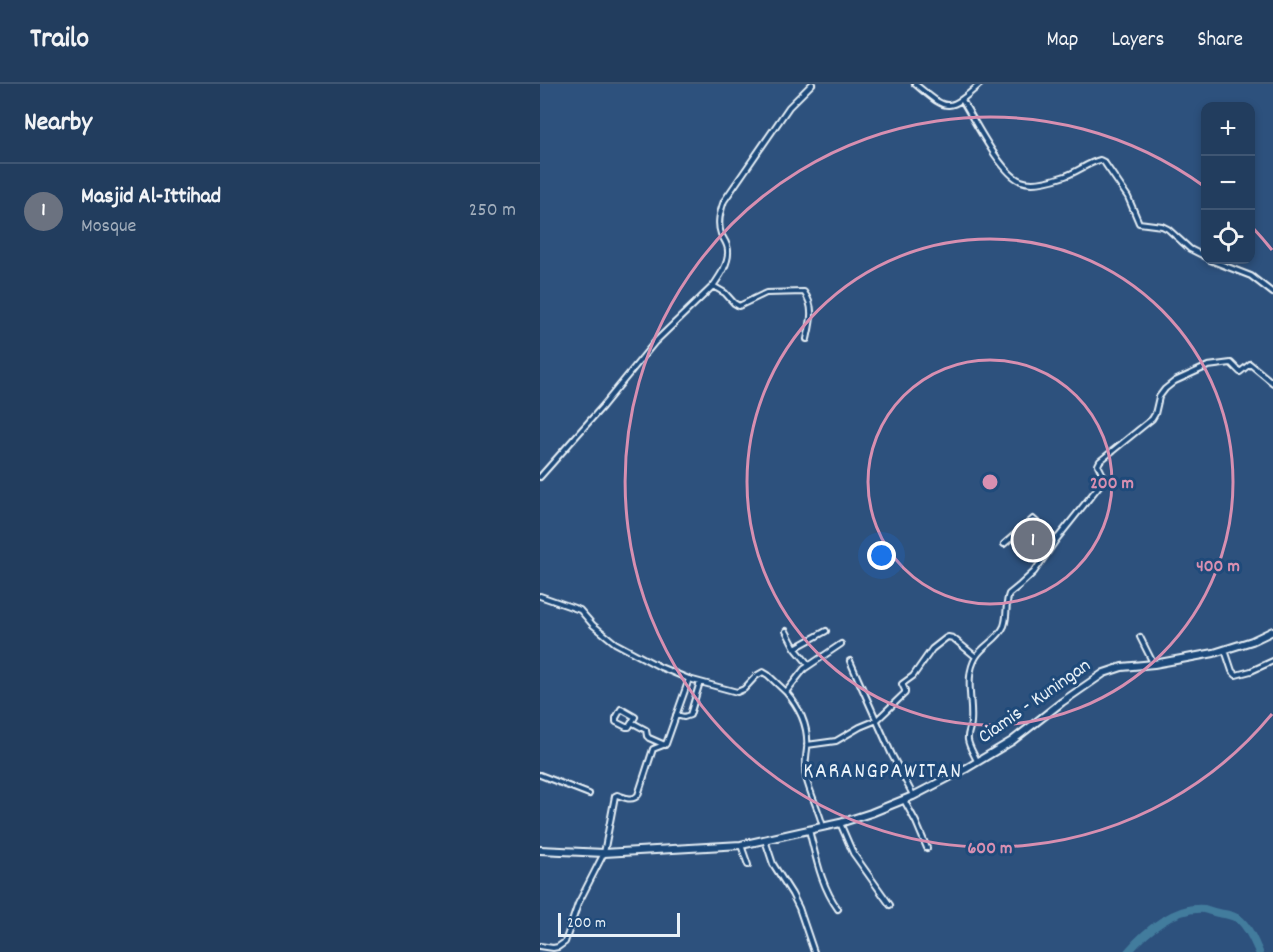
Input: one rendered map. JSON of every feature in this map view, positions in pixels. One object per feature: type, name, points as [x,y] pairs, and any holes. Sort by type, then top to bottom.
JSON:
[{"type":"highway","name":"Ciamis - Kuningan","points":[[540,850],[604,853],[741,845],[840,823],[904,800],[978,762],[1012,741],[1100,675],[1122,667],[1154,664],[1214,653],[1252,641],[1273,631]]},
{"type":"street","points":[[540,477],[602,407],[655,342],[713,286],[728,256],[728,248],[719,227],[724,201],[789,107],[812,84]]},
{"type":"street","points":[[915,84],[942,105],[951,105],[962,100],[980,84]]},
{"type":"street","points":[[962,100],[997,157],[1016,179],[1028,183],[1046,181],[1073,173],[1097,160],[1102,161],[1128,197],[1139,223],[1168,229],[1190,249],[1201,254]]},
{"type":"street","points":[[1220,264],[1251,276],[1273,293]]},
{"type":"street","points":[[713,286],[739,306],[766,293],[804,292],[812,309],[807,339]]},
{"type":"street","points":[[978,762],[968,738],[971,723],[969,694],[971,670],[976,657],[1003,628],[1009,594],[1034,572],[1056,540],[1103,481],[1104,477],[1098,465],[1100,461],[1152,419],[1159,397],[1175,381],[1210,366],[1231,363],[1240,372],[1252,365],[1273,383]]},
{"type":"street","points":[[1004,544],[1033,519],[1056,540]]},
{"type":"street","points":[[540,596],[576,608],[615,643],[660,667],[689,679],[737,692],[744,689],[763,672],[768,675],[786,692],[801,714],[806,730],[806,777],[823,827]]},
{"type":"street","points":[[786,631],[795,648],[809,665]]},
{"type":"street","points":[[795,648],[826,632]]},
{"type":"street","points":[[1140,637],[1154,664]]},
{"type":"street","points":[[807,745],[836,741],[877,720],[905,693],[902,684],[913,676],[932,650],[946,638],[953,639],[976,657]]},
{"type":"street","points":[[786,692],[804,669],[841,644]]},
{"type":"street","points":[[1225,649],[1236,675],[1273,661]]},
{"type":"street","points":[[850,661],[913,796]]},
{"type":"street","points":[[540,946],[553,948],[566,942],[578,904],[604,853],[615,796],[632,799],[637,797],[653,750],[665,745],[689,679]]},
{"type":"street","points":[[676,715],[688,717],[690,715],[700,682]]},
{"type":"street","points":[[623,710],[634,716],[633,723],[627,728],[616,722],[616,718],[623,710]]},
{"type":"street","points":[[633,723],[646,729],[646,735],[649,738],[665,745]]},
{"type":"street","points":[[540,775],[589,794]]},
{"type":"street","points":[[904,800],[927,848]]},
{"type":"street","points":[[840,823],[858,861],[890,905]]},
{"type":"street","points":[[809,829],[823,884],[838,909]]},
{"type":"street","points":[[765,839],[773,864],[799,908],[814,952]]},
{"type":"street","points":[[741,845],[748,865]]},
{"type":"waterway","points":[[1128,952],[1143,936],[1162,922],[1193,909],[1204,909],[1240,920],[1249,931],[1259,952]]},
{"type":"place","name":"Masjid Al-Ittihad","points":[[1033,540]]},
{"type":"district","name":"KARANGPAWITAN","points":[[883,772]]}]
